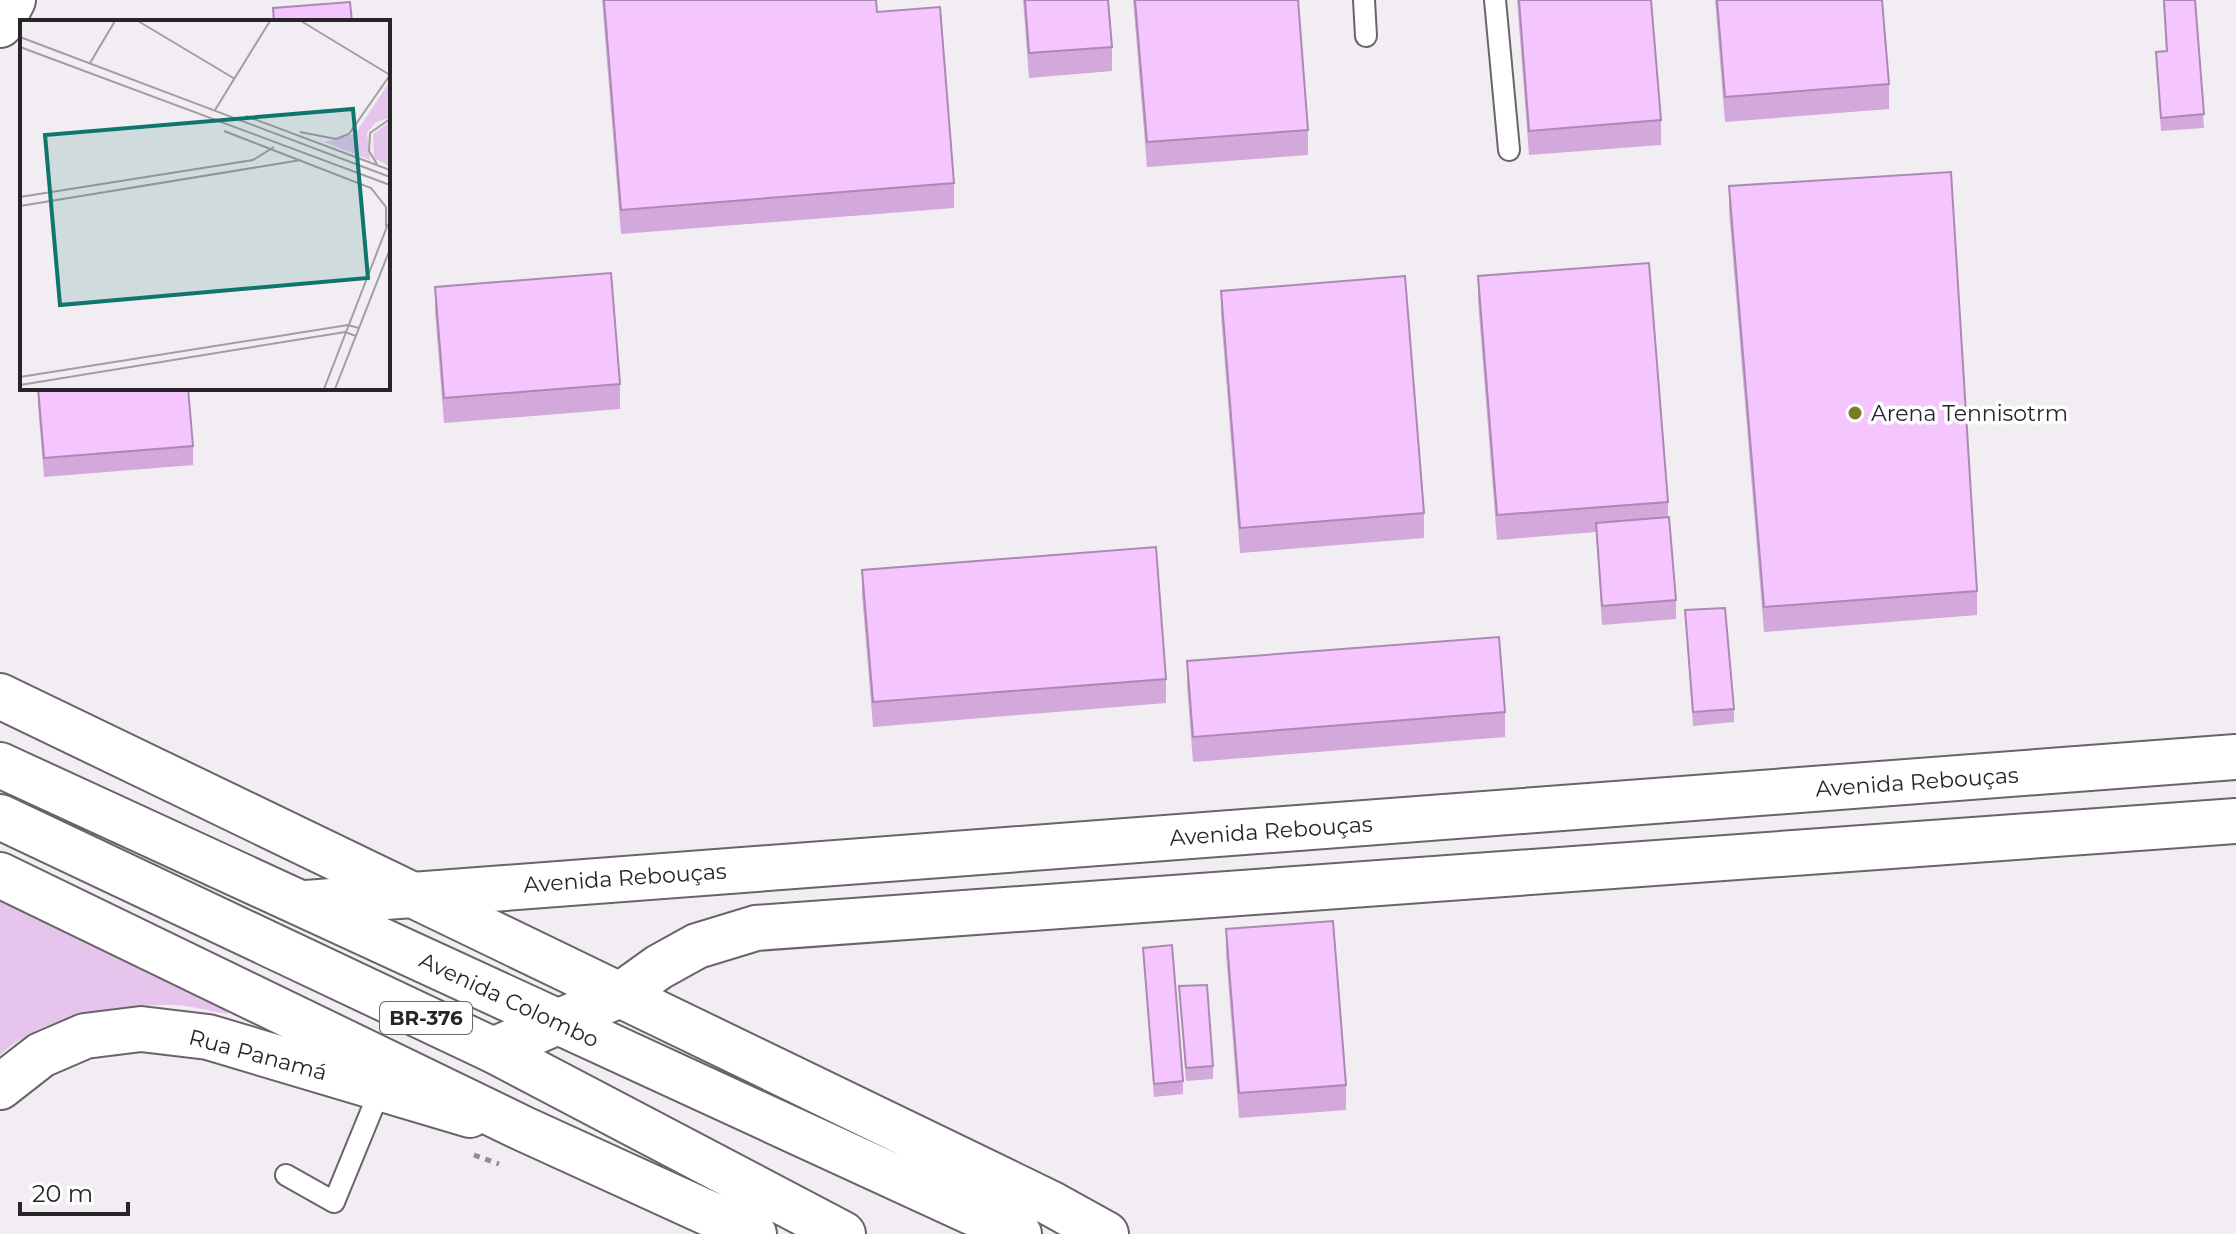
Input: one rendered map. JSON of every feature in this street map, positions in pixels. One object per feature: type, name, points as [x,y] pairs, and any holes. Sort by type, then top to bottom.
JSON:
[{"type":"main road","points":[[0,25],[13,0]]},
{"type":"main road","points":[[0,696],[1106,1234]]},
{"type":"main road","name":"Avenida Rebouças","points":[[306,903],[1520,814],[2236,757]]},
{"type":"main road","name":"Avenida Colombo","points":[[0,765],[306,903],[558,1025],[1019,1234]]},
{"type":"main road","points":[[1520,814],[1526,872]]},
{"type":"main road","name":"BR-376","points":[[0,817],[493,1050],[843,1234]]},
{"type":"main road","points":[[493,1050],[558,1025],[620,995],[659,967],[697,946],[756,928],[2236,821]]},
{"type":"main road","points":[[751,868],[756,928]]},
{"type":"main road","points":[[0,875],[524,1129],[754,1234]]},
{"type":"main road","name":"Rua Panamá","points":[[0,1087],[41,1055],[85,1036],[141,1029],[208,1037],[380,1090],[524,1129]]},
{"type":"lane","points":[[1364,0],[1366,36]]},
{"type":"lane","points":[[1495,0],[1509,150]]},
{"type":"lane","points":[[286,1175],[334,1202],[380,1090]]},
{"type":"path","points":[[472,1154],[501,1165]]},
{"type":"shaded area","points":[[0,893],[235,999],[227,1014],[192,1007],[150,1005],[81,1015],[37,1031],[0,1055]]},
{"type":"building","points":[[604,0],[876,0],[877,12],[940,7],[954,183],[621,210]]},
{"type":"building","points":[[1025,0],[1108,0],[1112,47],[1029,53]]},
{"type":"building","points":[[1135,0],[1298,0],[1308,130],[1147,142]]},
{"type":"building","points":[[1519,0],[1651,0],[1661,120],[1529,131]]},
{"type":"building","points":[[1717,0],[1882,0],[1889,84],[1725,97]]},
{"type":"building","points":[[2164,0],[2195,0],[2204,114],[2161,118],[2156,52],[2167,51]]},
{"type":"building","points":[[350,2],[352,20],[274,20],[273,8]]},
{"type":"building","name":"Arena Tennisotrm","points":[[1951,172],[1977,591],[1764,607],[1729,186]]},
{"type":"building","points":[[1649,263],[1668,502],[1497,515],[1478,276]]},
{"type":"building","points":[[611,273],[620,384],[444,398],[435,287]]},
{"type":"building","points":[[1405,276],[1424,513],[1240,528],[1221,291]]},
{"type":"building","points":[[38,390],[188,390],[193,446],[44,458]]},
{"type":"building","points":[[1669,517],[1676,600],[1602,606],[1596,523]]},
{"type":"building","points":[[1156,547],[1166,679],[873,702],[862,570]]},
{"type":"building","points":[[1725,608],[1734,709],[1693,712],[1685,610]]},
{"type":"building","points":[[1499,637],[1505,712],[1193,737],[1187,661]]},
{"type":"building","points":[[1333,921],[1346,1085],[1239,1093],[1226,929]]},
{"type":"building","points":[[1172,945],[1183,1081],[1154,1084],[1143,948]]},
{"type":"building","points":[[1207,985],[1213,1066],[1186,1068],[1179,986]]},
{"type":"place","name":"Arena Tennisotrm","points":[[1855,413]]}]
